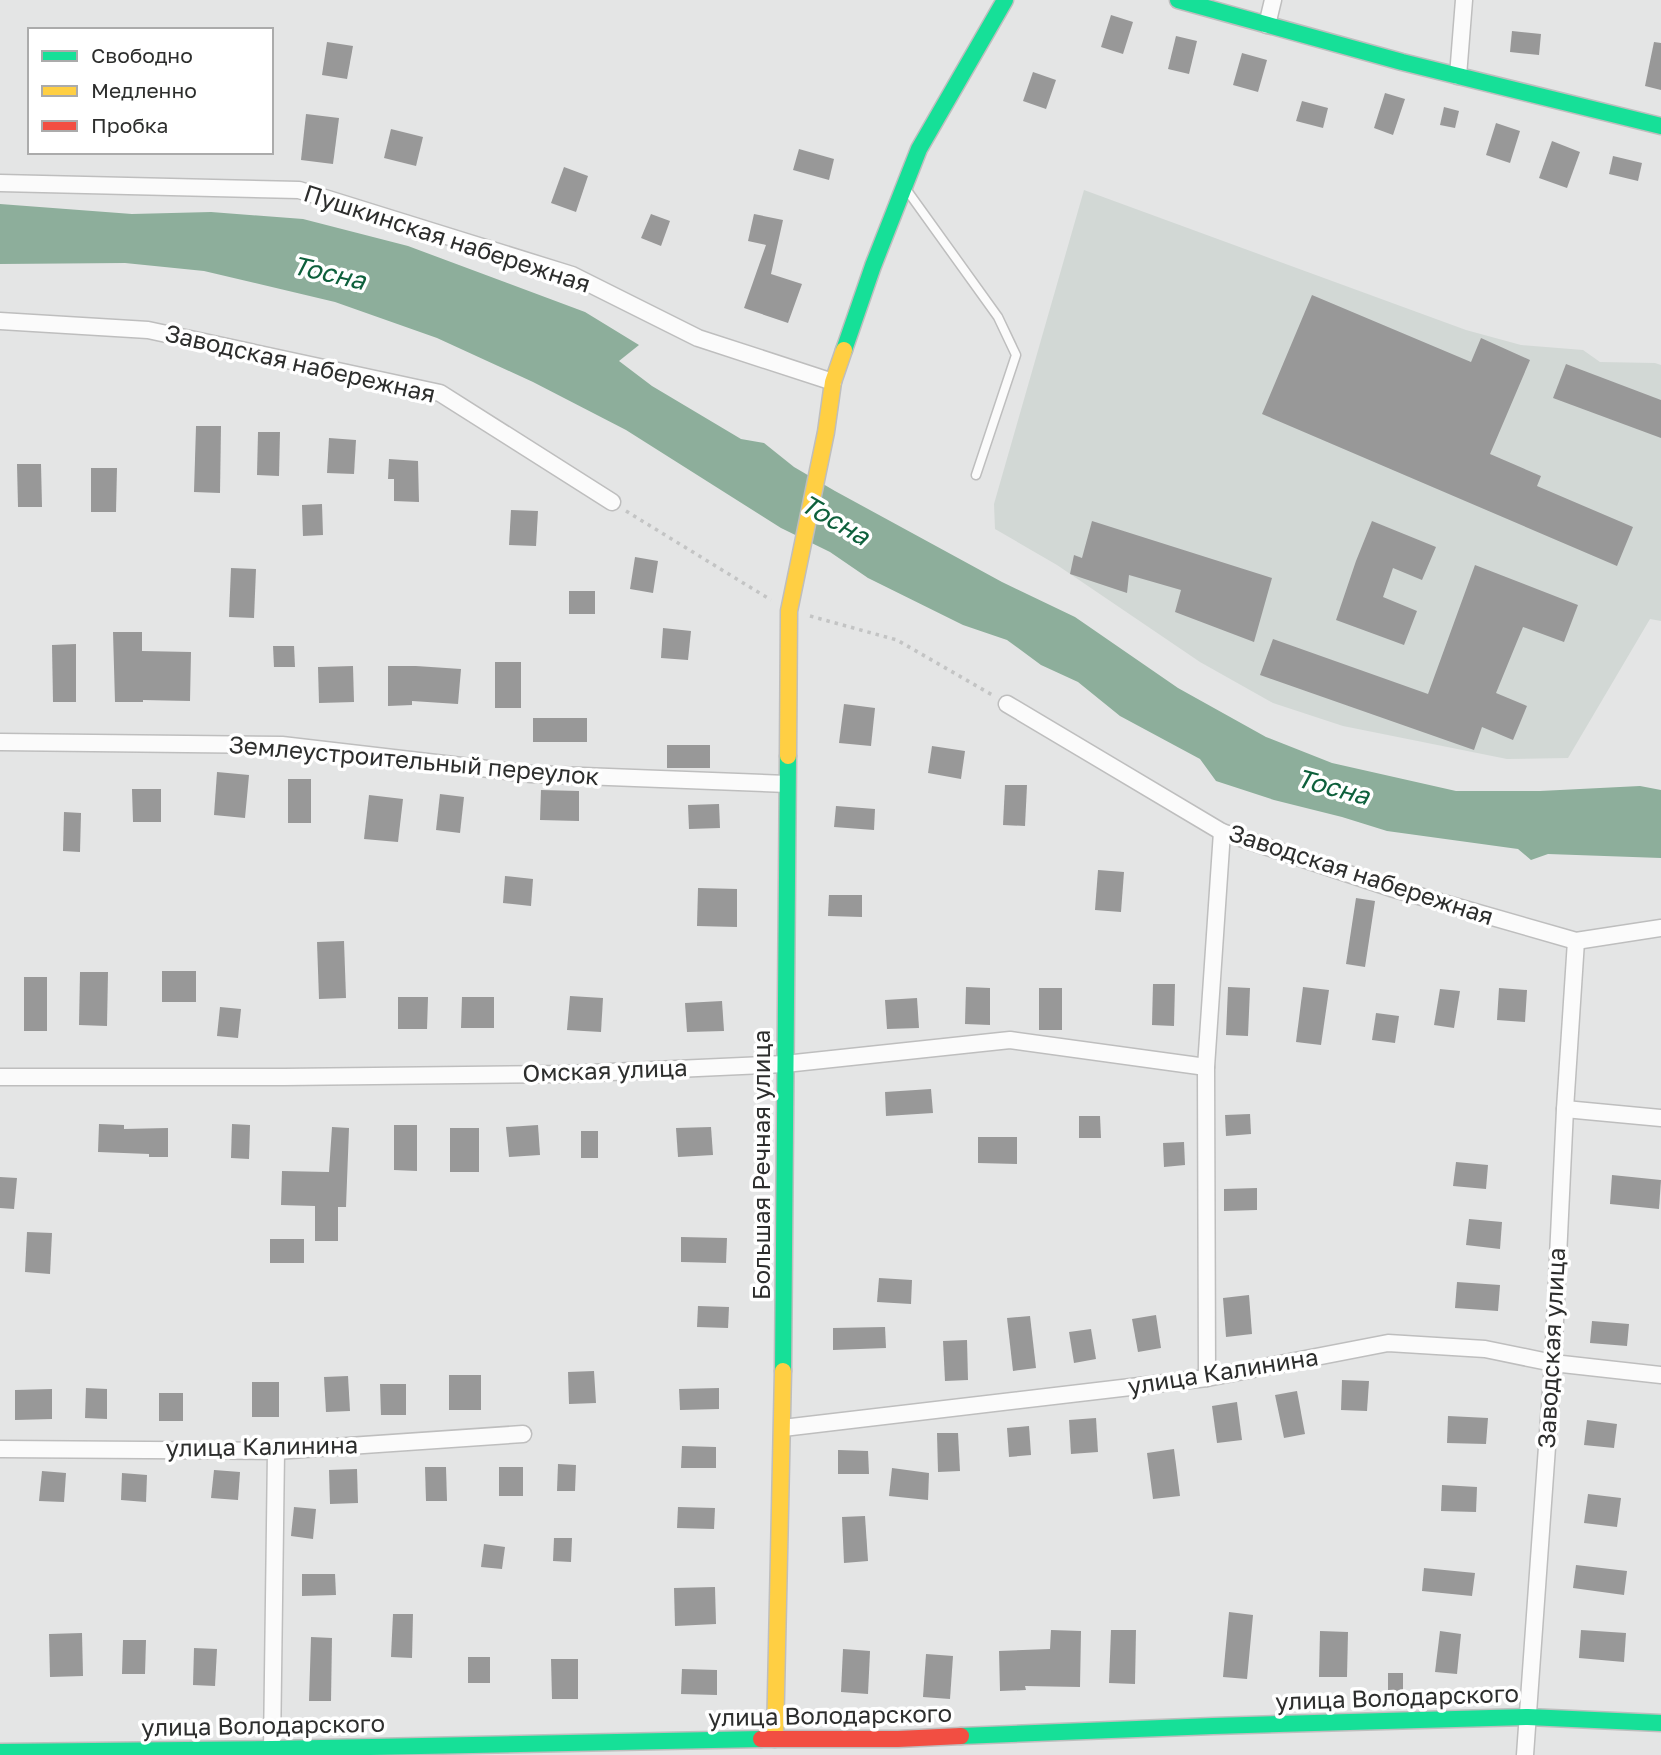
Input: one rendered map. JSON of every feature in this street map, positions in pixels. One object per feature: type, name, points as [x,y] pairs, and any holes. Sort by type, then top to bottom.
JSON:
[{"type":"street","name":"Большая Речная улица","points":[[775,1739],[783,1428],[789,611],[834,382],[873,266],[919,149],[1005,0]]},
{"type":"street","points":[[1178,0],[1458,76],[1661,126]]},
{"type":"street","points":[[1268,25],[1273,0]]},
{"type":"street","points":[[1458,76],[1464,0]]},
{"type":"street","name":"Пушкинская набережная","points":[[0,183],[299,190],[572,275],[698,338],[834,382]]},
{"type":"street","name":"Заводская набережная","points":[[0,321],[148,330],[440,393],[612,502]]},
{"type":"street","name":"Заводская набережная","points":[[1007,704],[1222,832],[1391,888],[1576,941],[1661,928]]},
{"type":"street","name":"Землеустроительный переулок","points":[[0,743],[282,745],[531,774],[786,784]]},
{"type":"street","points":[[1208,1378],[1206,1068],[1222,832]]},
{"type":"street","name":"Заводская улица","points":[[1525,1755],[1553,1363],[1576,941]]},
{"type":"street","name":"Омская улица","points":[[0,1077],[566,1074],[785,1064],[1010,1040],[1206,1068]]},
{"type":"street","points":[[1565,1109],[1661,1118]]},
{"type":"street","name":"улица Калинина","points":[[783,1428],[1208,1378],[1388,1343],[1485,1349],[1553,1363],[1661,1375]]},
{"type":"street","name":"улица Калинина","points":[[0,1449],[276,1451],[523,1434]]},
{"type":"street","points":[[272,1749],[276,1451]]},
{"type":"street","name":"улица Володарского","points":[[0,1752],[460,1750],[775,1739],[897,1747],[1213,1726],[1528,1717],[1661,1723]]},
{"type":"lane","points":[[904,186],[998,317],[1016,355],[976,475]]},
{"type":"shaded area","points":[[1084,190],[1466,330],[1521,345],[1583,350],[1600,362],[1661,365],[1661,621],[1650,619],[1568,758],[1507,759],[1343,726],[1273,703],[1200,662],[1057,565],[995,529],[994,504]]},
{"type":"water","name":"Тосна","points":[[0,204],[132,214],[211,212],[303,219],[408,246],[585,312],[639,345],[619,361],[652,386],[741,439],[764,443],[794,467],[835,491],[1002,582],[1075,617],[1178,688],[1266,737],[1332,763],[1456,791],[1540,791],[1640,786],[1661,790],[1661,858],[1548,854],[1531,860],[1518,849],[1387,831],[1216,781],[1200,759],[1120,716],[1078,682],[1041,665],[1007,640],[963,625],[868,578],[830,552],[781,528],[626,430],[533,382],[437,338],[335,302],[204,271],[125,263],[0,264]]},
{"type":"building","points":[[1111,15],[1133,22],[1123,54],[1101,47]]},
{"type":"building","points":[[1512,31],[1541,34],[1539,55],[1510,52]]},
{"type":"building","points":[[1176,36],[1197,41],[1189,74],[1168,69]]},
{"type":"building","points":[[327,42],[353,46],[347,79],[322,75]]},
{"type":"building","points":[[1654,42],[1661,43],[1661,90],[1645,86]]},
{"type":"building","points":[[1242,53],[1267,60],[1258,92],[1233,85]]},
{"type":"building","points":[[1033,72],[1056,80],[1046,109],[1023,101]]},
{"type":"building","points":[[1385,93],[1405,99],[1393,135],[1374,128]]},
{"type":"building","points":[[1302,101],[1328,108],[1323,128],[1296,121]]},
{"type":"building","points":[[1444,107],[1459,111],[1455,128],[1440,125]]},
{"type":"building","points":[[306,114],[339,118],[333,164],[301,160]]},
{"type":"building","points":[[1496,123],[1520,131],[1510,163],[1486,155]]},
{"type":"building","points":[[391,129],[423,137],[416,166],[384,158]]},
{"type":"building","points":[[1552,141],[1580,152],[1567,188],[1539,178]]},
{"type":"building","points":[[799,149],[834,159],[829,180],[793,170]]},
{"type":"building","points":[[1613,156],[1642,163],[1638,181],[1609,174]]},
{"type":"building","points":[[564,167],[588,176],[576,212],[551,203]]},
{"type":"building","points":[[651,214],[670,221],[661,246],[641,238]]},
{"type":"building","points":[[754,214],[783,220],[771,274],[802,284],[788,323],[744,308],[766,245],[748,241]]},
{"type":"building","points":[[1312,295],[1471,362],[1481,338],[1530,360],[1490,454],[1541,476],[1537,486],[1633,527],[1617,566],[1262,414]]},
{"type":"building","points":[[1566,364],[1661,400],[1661,438],[1553,398]]},
{"type":"building","points":[[196,426],[221,426],[220,493],[194,492]]},
{"type":"building","points":[[258,432],[280,432],[279,476],[257,475]]},
{"type":"building","points":[[329,438],[356,440],[354,474],[327,473]]},
{"type":"building","points":[[389,459],[418,461],[419,502],[394,501],[394,479],[388,479]]},
{"type":"building","points":[[17,464],[41,464],[42,507],[18,507]]},
{"type":"building","points":[[91,468],[117,468],[116,512],[91,512]]},
{"type":"building","points":[[322,504],[323,535],[303,536],[302,505]]},
{"type":"building","points":[[511,510],[538,511],[536,546],[509,545]]},
{"type":"building","points":[[1092,521],[1272,578],[1254,642],[1175,612],[1181,590],[1129,575],[1127,593],[1070,574],[1074,555],[1082,558]]},
{"type":"building","points":[[1372,521],[1436,547],[1422,580],[1393,568],[1383,597],[1417,611],[1404,645],[1336,620]]},
{"type":"building","points":[[635,557],[658,561],[653,593],[630,589]]},
{"type":"building","points":[[1475,565],[1578,605],[1564,642],[1523,627],[1496,693],[1527,706],[1513,740],[1482,727],[1474,750],[1260,675],[1273,639],[1428,694]]},
{"type":"building","points":[[231,568],[256,569],[254,618],[229,617]]},
{"type":"building","points":[[569,591],[595,591],[595,614],[569,614]]},
{"type":"building","points":[[663,628],[691,631],[688,660],[661,658]]},
{"type":"building","points":[[113,632],[142,632],[142,651],[191,652],[190,701],[115,702]]},
{"type":"building","points":[[76,644],[76,702],[53,702],[52,645]]},
{"type":"building","points":[[273,646],[294,646],[295,667],[274,667]]},
{"type":"building","points":[[495,662],[521,662],[521,708],[495,708]]},
{"type":"building","points":[[353,666],[354,702],[319,703],[318,667]]},
{"type":"building","points":[[388,666],[461,669],[458,704],[412,701],[412,705],[388,706]]},
{"type":"building","points":[[844,704],[875,708],[871,746],[839,743]]},
{"type":"building","points":[[533,718],[587,718],[587,742],[533,742]]},
{"type":"building","points":[[667,745],[710,745],[710,768],[667,768]]},
{"type":"building","points":[[932,746],[965,751],[961,779],[928,773]]},
{"type":"building","points":[[217,772],[249,775],[245,818],[214,815]]},
{"type":"building","points":[[288,779],[311,779],[311,823],[288,823]]},
{"type":"building","points":[[1005,785],[1027,785],[1025,826],[1003,825]]},
{"type":"building","points":[[132,789],[161,789],[161,822],[133,822]]},
{"type":"building","points":[[541,790],[579,791],[579,821],[540,820]]},
{"type":"building","points":[[440,794],[464,797],[460,833],[436,830]]},
{"type":"building","points":[[369,795],[403,799],[398,842],[364,839]]},
{"type":"building","points":[[719,804],[720,828],[689,829],[688,805]]},
{"type":"building","points":[[836,806],[875,809],[874,830],[834,827]]},
{"type":"building","points":[[64,812],[81,813],[80,852],[63,851]]},
{"type":"building","points":[[1098,870],[1124,872],[1121,912],[1095,910]]},
{"type":"building","points":[[505,876],[533,879],[531,906],[503,903]]},
{"type":"building","points":[[698,888],[737,889],[737,927],[697,926]]},
{"type":"building","points":[[829,895],[862,895],[862,917],[828,916]]},
{"type":"building","points":[[1356,898],[1375,901],[1365,967],[1346,964]]},
{"type":"building","points":[[344,941],[346,998],[319,999],[317,942]]},
{"type":"building","points":[[162,971],[196,971],[196,1002],[162,1002]]},
{"type":"building","points":[[80,972],[108,972],[107,1026],[79,1025]]},
{"type":"building","points":[[24,977],[47,977],[47,1031],[24,1031]]},
{"type":"building","points":[[1153,984],[1175,984],[1174,1026],[1152,1025]]},
{"type":"building","points":[[966,987],[990,988],[990,1025],[965,1024]]},
{"type":"building","points":[[1228,987],[1250,988],[1248,1036],[1226,1035]]},
{"type":"building","points":[[1303,987],[1329,990],[1321,1045],[1296,1042]]},
{"type":"building","points":[[1039,988],[1062,988],[1062,1030],[1039,1030]]},
{"type":"building","points":[[1499,988],[1527,990],[1525,1022],[1497,1020]]},
{"type":"building","points":[[1440,989],[1460,991],[1454,1028],[1434,1025]]},
{"type":"building","points":[[570,996],[603,998],[601,1032],[567,1030]]},
{"type":"building","points":[[398,997],[428,997],[427,1029],[398,1029]]},
{"type":"building","points":[[462,997],[494,997],[494,1028],[461,1028]]},
{"type":"building","points":[[917,998],[919,1028],[887,1029],[885,1000]]},
{"type":"building","points":[[722,1001],[724,1031],[687,1032],[685,1003]]},
{"type":"building","points":[[220,1007],[241,1009],[238,1038],[217,1036]]},
{"type":"building","points":[[1376,1013],[1399,1016],[1395,1043],[1372,1040]]},
{"type":"building","points":[[931,1089],[933,1113],[886,1116],[885,1092]]},
{"type":"building","points":[[1250,1114],[1251,1134],[1226,1136],[1225,1115]]},
{"type":"building","points":[[1079,1116],[1100,1116],[1101,1138],[1079,1138]]},
{"type":"building","points":[[99,1124],[124,1125],[124,1129],[168,1128],[168,1157],[98,1152]]},
{"type":"building","points":[[232,1124],[250,1125],[249,1159],[231,1158]]},
{"type":"building","points":[[394,1125],[417,1125],[417,1171],[394,1170]]},
{"type":"building","points":[[538,1125],[540,1155],[509,1157],[506,1127]]},
{"type":"building","points":[[332,1127],[349,1128],[346,1207],[338,1207],[338,1241],[315,1241],[315,1206],[281,1205],[282,1171],[329,1172]]},
{"type":"building","points":[[711,1127],[713,1155],[678,1157],[676,1128]]},
{"type":"building","points":[[450,1128],[479,1128],[479,1172],[450,1172]]},
{"type":"building","points":[[581,1131],[598,1131],[598,1158],[581,1158]]},
{"type":"building","points":[[978,1137],[1017,1137],[1017,1164],[978,1163]]},
{"type":"building","points":[[1184,1142],[1185,1165],[1164,1167],[1163,1143]]},
{"type":"building","points":[[1456,1162],[1488,1165],[1486,1189],[1453,1186]]},
{"type":"building","points":[[1612,1175],[1661,1180],[1659,1209],[1610,1204]]},
{"type":"building","points":[[0,1177],[17,1178],[14,1209],[0,1208]]},
{"type":"building","points":[[1257,1188],[1257,1210],[1224,1211],[1224,1189]]},
{"type":"building","points":[[1469,1219],[1502,1222],[1500,1249],[1466,1245]]},
{"type":"building","points":[[27,1232],[52,1233],[50,1274],[25,1272]]},
{"type":"building","points":[[681,1237],[727,1238],[726,1263],[681,1262]]},
{"type":"building","points":[[270,1239],[304,1239],[304,1263],[270,1263]]},
{"type":"building","points":[[879,1278],[912,1280],[911,1304],[877,1302]]},
{"type":"building","points":[[1457,1282],[1500,1285],[1498,1311],[1455,1308]]},
{"type":"building","points":[[1249,1295],[1252,1334],[1226,1337],[1223,1298]]},
{"type":"building","points":[[698,1306],[729,1307],[728,1328],[697,1327]]},
{"type":"building","points":[[1156,1315],[1161,1348],[1138,1352],[1132,1319]]},
{"type":"building","points":[[1030,1316],[1036,1368],[1013,1371],[1007,1318]]},
{"type":"building","points":[[1592,1321],[1629,1324],[1627,1346],[1590,1343]]},
{"type":"building","points":[[885,1327],[886,1348],[833,1350],[833,1328]]},
{"type":"building","points":[[1091,1329],[1096,1359],[1074,1363],[1069,1332]]},
{"type":"building","points":[[967,1340],[968,1380],[945,1381],[943,1341]]},
{"type":"building","points":[[594,1371],[596,1403],[569,1404],[568,1372]]},
{"type":"building","points":[[449,1375],[481,1375],[481,1410],[449,1410]]},
{"type":"building","points":[[348,1376],[350,1411],[326,1412],[324,1377]]},
{"type":"building","points":[[1342,1380],[1369,1381],[1367,1411],[1341,1410]]},
{"type":"building","points":[[252,1382],[279,1382],[279,1417],[252,1417]]},
{"type":"building","points":[[380,1384],[406,1384],[406,1415],[381,1415]]},
{"type":"building","points":[[86,1388],[107,1389],[107,1419],[85,1418]]},
{"type":"building","points":[[719,1388],[719,1409],[680,1410],[679,1389]]},
{"type":"building","points":[[52,1389],[52,1419],[15,1420],[15,1390]]},
{"type":"building","points":[[1297,1391],[1305,1434],[1284,1438],[1275,1395]]},
{"type":"building","points":[[159,1393],[183,1393],[183,1421],[159,1421]]},
{"type":"building","points":[[1237,1402],[1242,1440],[1217,1443],[1212,1406]]},
{"type":"building","points":[[1448,1416],[1488,1418],[1486,1444],[1447,1443]]},
{"type":"building","points":[[1096,1418],[1098,1452],[1071,1454],[1069,1420]]},
{"type":"building","points":[[1587,1420],[1617,1424],[1614,1448],[1584,1445]]},
{"type":"building","points":[[1029,1426],[1031,1455],[1009,1457],[1007,1428]]},
{"type":"building","points":[[937,1433],[958,1433],[960,1471],[938,1472]]},
{"type":"building","points":[[682,1446],[716,1447],[716,1468],[681,1468]]},
{"type":"building","points":[[1174,1449],[1180,1496],[1153,1499],[1147,1453]]},
{"type":"building","points":[[838,1450],[868,1451],[869,1474],[838,1474]]},
{"type":"building","points":[[558,1464],[576,1465],[575,1491],[557,1491]]},
{"type":"building","points":[[425,1467],[446,1467],[447,1501],[426,1501]]},
{"type":"building","points":[[499,1467],[523,1467],[523,1496],[499,1496]]},
{"type":"building","points":[[892,1468],[929,1473],[928,1500],[889,1496]]},
{"type":"building","points":[[357,1469],[358,1503],[330,1504],[329,1470]]},
{"type":"building","points":[[214,1470],[240,1472],[238,1500],[211,1498]]},
{"type":"building","points":[[42,1471],[66,1473],[64,1502],[39,1501]]},
{"type":"building","points":[[122,1473],[147,1475],[146,1502],[121,1500]]},
{"type":"building","points":[[1442,1485],[1477,1487],[1476,1512],[1441,1511]]},
{"type":"building","points":[[1588,1494],[1621,1498],[1617,1527],[1584,1523]]},
{"type":"building","points":[[294,1507],[316,1509],[313,1539],[291,1536]]},
{"type":"building","points":[[678,1507],[715,1508],[714,1529],[677,1528]]},
{"type":"building","points":[[865,1516],[868,1561],[844,1563],[842,1517]]},
{"type":"building","points":[[554,1538],[572,1538],[571,1562],[553,1561]]},
{"type":"building","points":[[484,1544],[505,1547],[502,1569],[481,1567]]},
{"type":"building","points":[[1576,1565],[1627,1571],[1624,1595],[1573,1588]]},
{"type":"building","points":[[1424,1568],[1475,1573],[1472,1596],[1422,1591]]},
{"type":"building","points":[[302,1574],[335,1574],[336,1595],[302,1596]]},
{"type":"building","points":[[715,1587],[716,1624],[675,1626],[674,1588]]},
{"type":"building","points":[[1229,1612],[1253,1615],[1247,1679],[1223,1677]]},
{"type":"building","points":[[393,1614],[413,1614],[412,1658],[391,1657]]},
{"type":"building","points":[[1051,1630],[1081,1631],[1080,1687],[1025,1686],[1026,1690],[1000,1691],[999,1651],[1050,1649]]},
{"type":"building","points":[[1111,1630],[1136,1630],[1135,1684],[1109,1683]]},
{"type":"building","points":[[1581,1630],[1626,1633],[1624,1662],[1579,1658]]},
{"type":"building","points":[[1320,1631],[1348,1632],[1347,1677],[1319,1677]]},
{"type":"building","points":[[1440,1631],[1461,1634],[1457,1674],[1435,1672]]},
{"type":"building","points":[[82,1633],[83,1676],[50,1677],[49,1634]]},
{"type":"building","points":[[311,1637],[332,1638],[331,1701],[309,1701]]},
{"type":"building","points":[[123,1640],[146,1640],[145,1674],[122,1674]]},
{"type":"building","points":[[194,1648],[217,1649],[215,1686],[193,1685]]},
{"type":"building","points":[[843,1649],[870,1651],[868,1694],[841,1692]]},
{"type":"building","points":[[926,1654],[953,1656],[950,1699],[923,1697]]},
{"type":"building","points":[[468,1657],[490,1657],[490,1683],[468,1683]]},
{"type":"building","points":[[551,1659],[578,1659],[578,1699],[552,1699]]},
{"type":"building","points":[[682,1669],[717,1670],[717,1695],[681,1694]]},
{"type":"building","points":[[1388,1673],[1403,1673],[1403,1697],[1388,1697]]},
{"type":"traffic: fast","points":[[844,350],[873,266],[919,149],[1005,0]]},
{"type":"traffic: fast","points":[[1178,0],[1402,62],[1661,126]]},
{"type":"traffic: fast","points":[[783,1371],[788,756]]},
{"type":"traffic: fast","points":[[961,1736],[1528,1717],[1661,1723]]},
{"type":"traffic: fast","points":[[0,1752],[761,1739]]},
{"type":"traffic: slow","points":[[788,756],[789,611],[826,432],[833,382],[844,350]]},
{"type":"traffic: slow","points":[[775,1739],[783,1371]]},
{"type":"traffic: jam","points":[[761,1739],[961,1736]]}]
